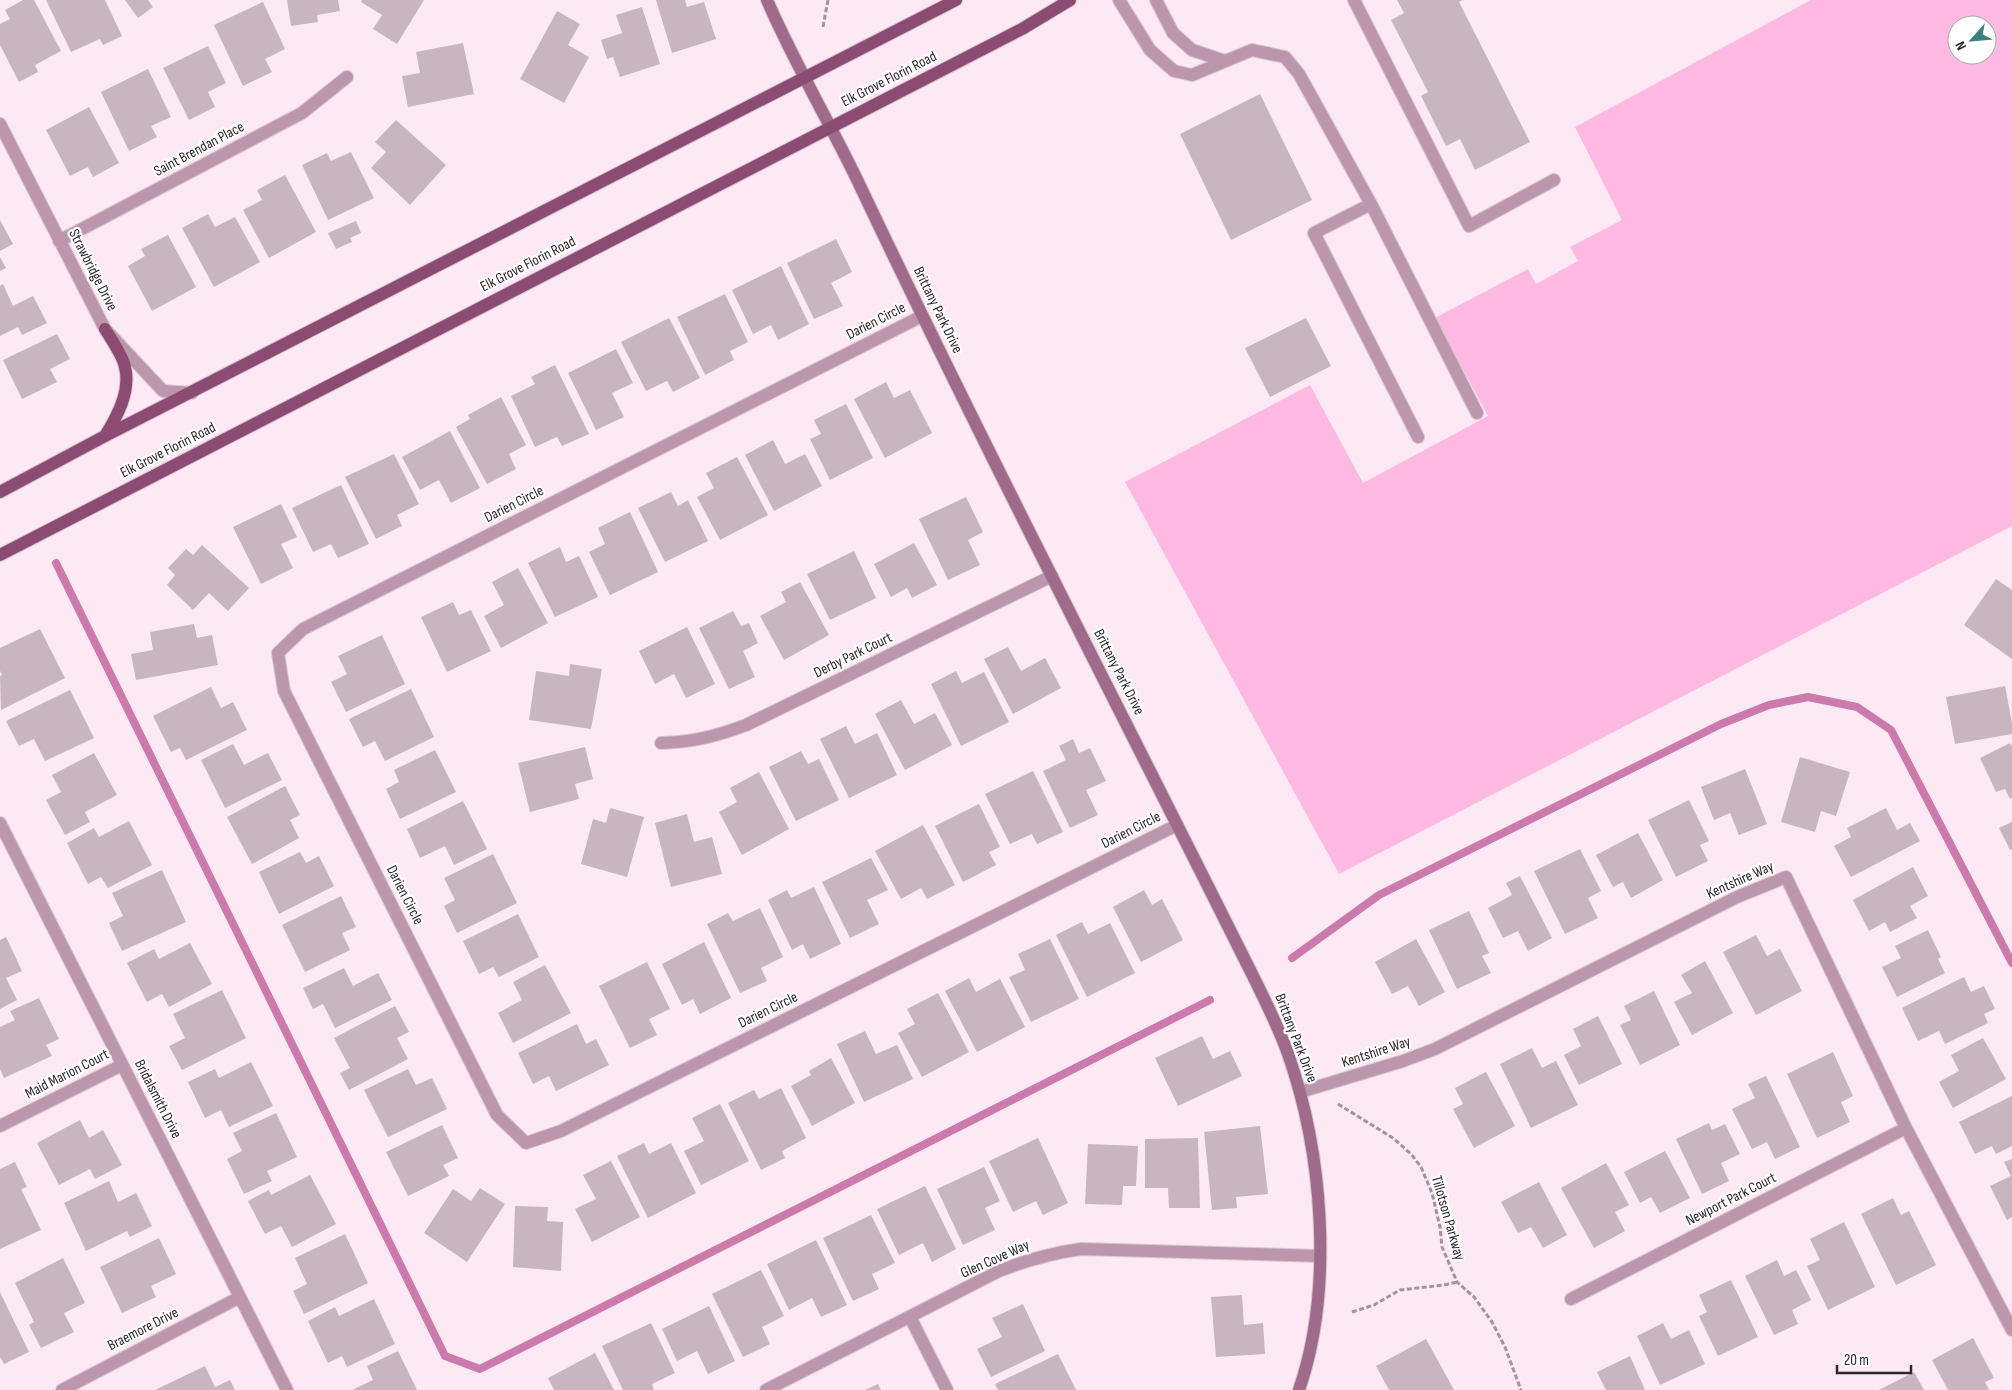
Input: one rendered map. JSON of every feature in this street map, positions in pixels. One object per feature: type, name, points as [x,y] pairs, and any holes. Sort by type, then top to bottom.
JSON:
[{"type":"main road","points":[[0,492],[105,436],[956,0]]},
{"type":"main road","name":"Elk Grove Florin Road","points":[[0,555],[1022,29],[1070,0]]},
{"type":"main road","points":[[105,329],[125,366],[125,385],[119,410],[105,436]]},
{"type":"street","name":"Brittany Park Drive","points":[[767,0],[783,36],[831,127],[922,316],[1177,825],[1287,1050],[1300,1092],[1316,1170],[1320,1220],[1315,1325],[1299,1390]]},
{"type":"street","points":[[1119,0],[1150,50],[1174,71],[1192,74],[1252,50],[1285,57],[1299,74],[1371,204],[1477,413]]},
{"type":"street","points":[[1156,0],[1173,33],[1192,50],[1225,61]]},
{"type":"street","points":[[1354,0],[1468,226],[1554,180]]},
{"type":"street","name":"Saint Brendan Place","points":[[60,241],[302,113],[347,77]]},
{"type":"street","name":"Strawbridge Drive","points":[[0,124],[105,329],[163,391],[192,393]]},
{"type":"street","points":[[1371,204],[1314,234],[1418,437]]},
{"type":"street","name":"Darien Circle","points":[[922,316],[303,629],[278,654],[284,691],[315,753],[497,1115],[526,1143],[561,1131],[1177,825]]},
{"type":"street","name":"Derby Park Court","points":[[661,743],[690,742],[718,736],[746,725],[1052,576]]},
{"type":"street","name":"Bridalsmith Drive","points":[[0,823],[287,1390]]},
{"type":"street","name":"Kentshire Way","points":[[1300,1092],[1403,1061],[1435,1049],[1736,897],[1786,877],[1906,1128],[2012,1330]]},
{"type":"street","name":"Maid Marion Court","points":[[0,1126],[122,1065]]},
{"type":"street","name":"Newport Park Court","points":[[1571,1299],[1906,1128]]},
{"type":"street","name":"Glen Cove Way","points":[[766,1390],[1000,1271],[1025,1260],[1052,1253],[1081,1249],[1319,1256]]},
{"type":"street","name":"Braemore Drive","points":[[62,1390],[240,1297]]},
{"type":"street","points":[[910,1317],[947,1390]]},
{"type":"path","points":[[823,27],[828,0]]},
{"type":"path","name":"Tillotson Parkway","points":[[1338,1104],[1393,1138],[1411,1154],[1421,1167],[1432,1193],[1440,1227],[1442,1247],[1457,1282],[1474,1297],[1492,1322],[1505,1347],[1521,1390]]},
{"type":"path","points":[[1352,1312],[1374,1305],[1400,1290],[1457,1282]]},
{"type":"shaded area","points":[[1811,0],[2012,0],[2012,526],[1339,874],[1125,482],[1310,385],[1363,483],[1488,416],[1435,318],[1528,269],[1536,284],[1578,261],[1570,247],[1622,220],[1575,127]]},
{"type":"building","points":[[23,0],[34,0],[61,51],[35,65],[38,72],[19,82],[0,45],[0,24],[10,19],[5,10]]},
{"type":"building","points":[[46,0],[105,0],[122,36],[103,45],[100,39],[71,52]]},
{"type":"building","points":[[125,0],[148,0],[153,7],[138,18]]},
{"type":"building","points":[[287,0],[338,0],[340,11],[317,15],[318,22],[291,26]]},
{"type":"building","points":[[362,0],[424,0],[397,44],[373,29],[382,15],[361,2]]},
{"type":"building","points":[[656,0],[685,0],[687,7],[704,2],[716,39],[672,53]]},
{"type":"building","points":[[1397,0],[1463,0],[1459,2],[1530,142],[1475,170],[1460,139],[1446,146],[1421,96],[1428,92],[1391,20],[1404,13]]},
{"type":"building","points":[[263,2],[285,49],[265,59],[272,72],[243,86],[214,25]]},
{"type":"building","points":[[642,7],[660,64],[620,77],[613,57],[607,59],[601,40],[622,33],[616,15]]},
{"type":"building","points":[[557,11],[580,24],[568,45],[589,57],[564,103],[520,79]]},
{"type":"building","points":[[463,43],[474,94],[408,107],[402,76],[420,73],[416,52]]},
{"type":"building","points":[[208,46],[226,83],[208,92],[215,107],[189,120],[163,68]]},
{"type":"building","points":[[148,69],[171,117],[151,126],[157,137],[129,151],[101,92]]},
{"type":"building","points":[[1260,94],[1312,200],[1231,240],[1180,134]]},
{"type":"building","points":[[89,107],[119,163],[93,177],[88,167],[70,176],[46,130]]},
{"type":"building","points":[[396,120],[446,165],[410,205],[371,168],[386,152],[375,142]]},
{"type":"building","points":[[351,152],[374,198],[328,220],[302,165],[327,153],[331,161]]},
{"type":"building","points":[[285,175],[316,232],[269,258],[243,210],[262,200],[257,190]]},
{"type":"building","points":[[208,214],[215,227],[235,217],[260,262],[214,287],[182,228]]},
{"type":"building","points":[[0,220],[13,244],[0,251]]},
{"type":"building","points":[[356,221],[361,233],[350,238],[352,242],[336,249],[328,233]]},
{"type":"building","points":[[168,235],[196,287],[152,311],[128,266],[145,256],[141,249]]},
{"type":"building","points":[[836,239],[852,272],[831,283],[843,306],[814,319],[787,263]]},
{"type":"building","points":[[0,257],[6,268],[0,271]]},
{"type":"building","points":[[781,266],[809,324],[778,340],[771,325],[753,334],[732,290]]},
{"type":"building","points":[[3,284],[13,306],[33,296],[47,323],[22,335],[18,327],[0,336],[0,286]]},
{"type":"building","points":[[725,294],[748,342],[730,351],[734,360],[705,375],[677,317]]},
{"type":"building","points":[[669,318],[700,378],[673,392],[667,381],[646,391],[621,342]]},
{"type":"building","points":[[1306,318],[1331,366],[1270,397],[1245,348]]},
{"type":"building","points":[[57,334],[70,359],[50,369],[57,382],[22,399],[3,360]]},
{"type":"building","points":[[616,349],[633,383],[612,393],[624,417],[596,430],[568,373]]},
{"type":"building","points":[[555,365],[589,434],[562,446],[557,437],[535,447],[511,396],[535,384],[531,377]]},
{"type":"building","points":[[886,382],[894,398],[910,390],[932,433],[885,458],[854,399]]},
{"type":"building","points":[[501,397],[526,445],[509,454],[516,469],[487,484],[456,427],[470,419],[468,415]]},
{"type":"building","points":[[846,404],[873,458],[830,480],[810,439],[821,434],[814,420]]},
{"type":"building","points":[[450,431],[480,488],[451,503],[439,480],[420,490],[402,457]]},
{"type":"building","points":[[773,440],[785,464],[805,454],[822,486],[774,511],[745,455]]},
{"type":"building","points":[[394,454],[419,504],[397,515],[402,526],[376,539],[345,477]]},
{"type":"building","points":[[737,457],[768,515],[720,540],[697,497],[714,488],[706,473]]},
{"type":"building","points":[[341,485],[369,544],[338,558],[331,544],[313,552],[292,508]]},
{"type":"building","points":[[671,492],[678,506],[688,500],[708,541],[665,562],[638,508]]},
{"type":"building","points":[[966,497],[983,532],[968,540],[980,565],[948,580],[919,519]]},
{"type":"building","points":[[281,504],[297,537],[281,544],[293,568],[261,584],[233,527]]},
{"type":"building","points":[[630,512],[658,572],[610,595],[589,552],[605,544],[598,528]]},
{"type":"building","points":[[914,543],[937,585],[912,598],[907,588],[891,597],[874,564]]},
{"type":"building","points":[[202,545],[249,588],[228,611],[209,593],[193,610],[167,585],[175,575],[168,568],[186,549],[193,555]]},
{"type":"building","points":[[560,547],[566,562],[579,556],[598,597],[555,617],[528,563]]},
{"type":"building","points":[[854,551],[876,598],[830,620],[807,574]]},
{"type":"building","points":[[518,568],[548,623],[501,648],[484,616],[504,605],[492,582]]},
{"type":"building","points":[[1996,579],[2012,590],[2012,659],[1964,625]]},
{"type":"building","points":[[800,582],[829,635],[784,660],[760,616],[786,602],[781,592]]},
{"type":"building","points":[[453,602],[459,615],[471,610],[491,651],[447,672],[421,617]]},
{"type":"building","points":[[733,611],[741,626],[749,623],[758,643],[743,651],[755,677],[729,689],[699,628]]},
{"type":"building","points":[[194,624],[197,638],[212,635],[218,665],[136,680],[131,654],[153,650],[150,632]]},
{"type":"building","points":[[687,627],[715,684],[686,698],[674,674],[655,684],[639,651]]},
{"type":"building","points":[[40,629],[65,678],[1,710],[0,676],[2,675],[0,671],[0,648]]},
{"type":"building","points":[[382,635],[405,684],[346,712],[331,682],[347,674],[338,656]]},
{"type":"building","points":[[1008,647],[1021,671],[1045,658],[1061,688],[1013,714],[984,659]]},
{"type":"building","points":[[570,664],[602,669],[591,729],[529,720],[536,671],[569,676]]},
{"type":"building","points":[[956,671],[962,683],[984,672],[1009,722],[961,746],[931,684]]},
{"type":"building","points":[[2005,686],[2012,723],[2012,734],[1955,744],[1946,697]]},
{"type":"building","points":[[211,687],[221,708],[233,702],[247,730],[186,760],[180,748],[171,752],[153,716]]},
{"type":"building","points":[[411,689],[434,737],[385,761],[375,741],[363,747],[349,719]]},
{"type":"building","points":[[70,690],[94,738],[45,761],[34,739],[19,746],[6,721]]},
{"type":"building","points":[[901,700],[914,724],[935,713],[952,745],[905,770],[875,714]]},
{"type":"building","points":[[846,726],[855,744],[877,733],[897,775],[849,798],[820,739]]},
{"type":"building","points":[[1073,739],[1079,753],[1090,748],[1106,781],[1086,790],[1098,815],[1070,828],[1043,771],[1066,760],[1059,746]]},
{"type":"building","points":[[2010,743],[2012,746],[2012,797],[2010,799],[2005,789],[1996,792],[1980,758]]},
{"type":"building","points":[[233,744],[244,765],[268,753],[282,780],[225,808],[201,760]]},
{"type":"building","points":[[585,747],[593,779],[575,784],[579,799],[530,812],[518,763]]},
{"type":"building","points":[[435,750],[456,792],[400,819],[386,789],[399,782],[394,770]]},
{"type":"building","points":[[801,751],[808,764],[819,759],[839,800],[796,821],[769,767]]},
{"type":"building","points":[[94,753],[117,795],[85,812],[90,822],[65,835],[46,800],[61,792],[52,775]]},
{"type":"building","points":[[1800,757],[1850,772],[1836,816],[1821,811],[1815,832],[1781,822]]},
{"type":"building","points":[[1745,769],[1767,824],[1739,835],[1730,813],[1714,820],[1701,787]]},
{"type":"building","points":[[1033,771],[1063,832],[1037,844],[1032,834],[1010,844],[985,794]]},
{"type":"building","points":[[759,772],[789,829],[742,855],[719,812],[737,802],[730,788]]},
{"type":"building","points":[[285,786],[300,815],[290,820],[299,838],[252,864],[227,817]]},
{"type":"building","points":[[1689,800],[1709,841],[1700,845],[1708,861],[1676,877],[1648,820]]},
{"type":"building","points":[[463,801],[487,849],[454,865],[445,846],[420,858],[407,829]]},
{"type":"building","points":[[979,804],[1000,847],[989,852],[996,865],[963,882],[935,826]]},
{"type":"building","points":[[610,808],[644,817],[627,877],[581,864],[593,819],[606,823]]},
{"type":"building","points":[[1886,808],[1897,830],[1910,823],[1920,841],[1851,877],[1834,846],[1851,837],[1847,828]]},
{"type":"building","points":[[687,814],[694,842],[712,837],[722,874],[671,887],[655,823]]},
{"type":"building","points":[[129,821],[152,865],[108,888],[101,877],[88,884],[67,843],[94,828],[99,837]]},
{"type":"building","points":[[2012,822],[2012,849],[2010,850],[1999,828]]},
{"type":"building","points":[[923,825],[955,885],[927,899],[921,888],[901,899],[875,851]]},
{"type":"building","points":[[1638,833],[1663,880],[1631,898],[1623,882],[1613,887],[1596,855]]},
{"type":"building","points":[[1580,849],[1601,891],[1588,898],[1598,918],[1565,934],[1534,871]]},
{"type":"building","points":[[300,852],[306,863],[319,856],[334,886],[279,914],[259,872]]},
{"type":"building","points":[[493,854],[517,903],[457,933],[444,906],[455,900],[444,878]]},
{"type":"building","points":[[871,858],[888,890],[867,900],[879,924],[850,938],[822,882]]},
{"type":"building","points":[[1913,867],[1928,896],[1910,906],[1917,918],[1890,932],[1885,922],[1869,931],[1853,900]]},
{"type":"building","points":[[162,870],[186,922],[122,951],[109,923],[123,916],[112,893]]},
{"type":"building","points":[[1520,876],[1552,938],[1528,951],[1518,931],[1503,938],[1488,908],[1512,895],[1506,883]]},
{"type":"building","points":[[814,887],[841,944],[810,959],[803,944],[792,950],[768,900],[787,890],[791,898]]},
{"type":"building","points":[[1144,890],[1152,905],[1162,899],[1183,940],[1141,962],[1113,907]]},
{"type":"building","points":[[341,896],[356,927],[342,933],[350,950],[305,972],[282,925]]},
{"type":"building","points":[[760,908],[783,957],[761,968],[767,981],[740,993],[707,924],[728,913],[733,921]]},
{"type":"building","points":[[1469,911],[1489,953],[1482,956],[1491,973],[1457,989],[1429,930]]},
{"type":"building","points":[[518,914],[539,957],[499,977],[493,967],[479,974],[463,941]]},
{"type":"building","points":[[1082,922],[1088,934],[1110,923],[1135,973],[1087,997],[1056,935]]},
{"type":"building","points":[[1928,930],[1941,957],[1938,959],[1945,973],[1897,997],[1882,967],[1901,958],[1895,946]]},
{"type":"building","points":[[1756,935],[1767,956],[1780,949],[1802,991],[1756,1015],[1723,952]]},
{"type":"building","points":[[6,937],[22,971],[6,978],[17,1000],[0,1009],[0,940]]},
{"type":"building","points":[[1050,939],[1079,999],[1031,1022],[1009,977],[1025,970],[1018,954]]},
{"type":"building","points":[[1416,939],[1445,992],[1419,1006],[1408,986],[1392,994],[1375,962]]},
{"type":"building","points":[[704,942],[731,998],[700,1014],[693,999],[682,1005],[662,964]]},
{"type":"building","points":[[190,943],[212,984],[169,1007],[162,994],[147,1002],[127,963],[154,949],[159,959]]},
{"type":"building","points":[[1705,961],[1733,1013],[1692,1035],[1674,1002],[1692,993],[1681,975]]},
{"type":"building","points":[[647,962],[670,1009],[649,1019],[657,1035],[630,1048],[599,986]]},
{"type":"building","points":[[545,965],[571,1013],[513,1043],[498,1013],[522,1000],[513,982]]},
{"type":"building","points":[[344,968],[353,986],[378,973],[392,1000],[335,1028],[323,1004],[313,1009],[303,988]]},
{"type":"building","points":[[1964,977],[1971,992],[1984,986],[1995,1009],[1984,1014],[1988,1023],[1945,1044],[1939,1031],[1918,1041],[1902,1008]]},
{"type":"building","points":[[969,978],[976,992],[1000,979],[1025,1027],[977,1052],[945,991]]},
{"type":"building","points":[[222,990],[246,1038],[182,1070],[169,1046],[185,1038],[173,1014]]},
{"type":"building","points":[[1654,991],[1680,1045],[1640,1065],[1620,1025],[1631,1020],[1624,1006]]},
{"type":"building","points":[[938,993],[969,1052],[922,1077],[898,1033],[915,1024],[907,1009]]},
{"type":"building","points":[[39,998],[59,1039],[46,1045],[52,1056],[4,1078],[0,1069],[0,1027],[15,1020],[10,1011]]},
{"type":"building","points":[[395,1006],[409,1032],[397,1038],[408,1059],[349,1090],[340,1073],[350,1068],[334,1038]]},
{"type":"building","points":[[1598,1016],[1622,1064],[1579,1085],[1564,1055],[1581,1046],[1573,1029]]},
{"type":"building","points":[[577,1024],[586,1044],[596,1039],[609,1065],[556,1091],[549,1076],[533,1084],[518,1053]]},
{"type":"building","points":[[865,1031],[876,1054],[897,1045],[913,1079],[864,1102],[837,1044]]},
{"type":"building","points":[[1202,1036],[1213,1059],[1230,1051],[1242,1076],[1178,1106],[1155,1058]]},
{"type":"building","points":[[1983,1038],[2006,1079],[1953,1108],[1939,1082],[1959,1071],[1951,1055]]},
{"type":"building","points":[[1532,1048],[1542,1068],[1556,1061],[1578,1105],[1531,1128],[1500,1064]]},
{"type":"building","points":[[1833,1052],[1853,1096],[1841,1102],[1850,1122],[1817,1138],[1787,1074]]},
{"type":"building","points":[[831,1058],[855,1103],[812,1126],[791,1086],[811,1075],[809,1071]]},
{"type":"building","points":[[251,1062],[273,1106],[229,1127],[221,1110],[205,1118],[188,1082],[215,1069],[219,1078]]},
{"type":"building","points":[[408,1069],[416,1085],[432,1078],[447,1109],[388,1137],[364,1090]]},
{"type":"building","points":[[1486,1072],[1515,1126],[1474,1148],[1453,1109],[1463,1104],[1455,1088]]},
{"type":"building","points":[[1766,1076],[1800,1147],[1775,1159],[1767,1142],[1752,1149],[1732,1109],[1755,1098],[1748,1084]]},
{"type":"building","points":[[781,1088],[806,1138],[782,1151],[785,1158],[761,1170],[728,1103],[754,1090],[759,1099]]},
{"type":"building","points":[[2012,1096],[2012,1146],[1996,1154],[1992,1146],[1975,1154],[1959,1122]]},
{"type":"building","points":[[720,1104],[749,1161],[701,1185],[684,1151],[704,1141],[692,1118]]},
{"type":"building","points":[[276,1113],[297,1157],[267,1171],[272,1181],[244,1194],[227,1159],[242,1151],[233,1133]]},
{"type":"building","points":[[80,1120],[89,1138],[103,1130],[122,1165],[95,1179],[90,1169],[59,1185],[37,1143]]},
{"type":"building","points":[[1709,1123],[1712,1130],[1725,1124],[1740,1154],[1721,1163],[1729,1181],[1702,1194],[1676,1139]]},
{"type":"building","points":[[442,1125],[458,1158],[443,1165],[449,1176],[408,1196],[386,1152]]},
{"type":"building","points":[[1260,1126],[1268,1194],[1236,1197],[1237,1208],[1212,1210],[1204,1132]]},
{"type":"building","points":[[1038,1138],[1068,1203],[1043,1215],[1036,1201],[1013,1212],[989,1161]]},
{"type":"building","points":[[1198,1138],[1200,1208],[1169,1208],[1168,1188],[1145,1188],[1145,1139]]},
{"type":"building","points":[[644,1143],[649,1154],[671,1143],[696,1193],[648,1218],[617,1156]]},
{"type":"building","points":[[1088,1144],[1138,1146],[1136,1186],[1123,1186],[1122,1205],[1085,1204]]},
{"type":"building","points":[[1665,1151],[1690,1198],[1660,1213],[1651,1197],[1640,1203],[1624,1172]]},
{"type":"building","points":[[2012,1159],[2012,1217],[2007,1220],[1990,1186],[2011,1176],[2004,1162]]},
{"type":"building","points":[[611,1161],[640,1217],[592,1242],[575,1209],[596,1199],[583,1175]]},
{"type":"building","points":[[15,1162],[27,1187],[21,1189],[41,1230],[0,1249],[0,1169]]},
{"type":"building","points":[[1606,1163],[1629,1205],[1615,1212],[1625,1231],[1594,1248],[1561,1188]]},
{"type":"building","points":[[984,1167],[1000,1201],[985,1208],[995,1230],[963,1245],[937,1189]]},
{"type":"building","points":[[310,1175],[336,1224],[292,1247],[281,1226],[265,1234],[248,1201],[269,1190],[271,1195]]},
{"type":"building","points":[[109,1181],[118,1202],[136,1193],[152,1226],[130,1237],[127,1231],[86,1251],[64,1203]]},
{"type":"building","points":[[1539,1182],[1567,1235],[1543,1248],[1531,1227],[1518,1233],[1501,1202]]},
{"type":"building","points":[[925,1186],[956,1249],[932,1262],[923,1243],[899,1255],[877,1209]]},
{"type":"building","points":[[480,1188],[505,1204],[467,1262],[424,1233],[453,1189],[471,1201]]},
{"type":"building","points":[[1893,1198],[1901,1215],[1909,1211],[1936,1265],[1896,1285],[1861,1214]]},
{"type":"building","points":[[515,1206],[548,1207],[547,1221],[563,1222],[561,1271],[513,1267]]},
{"type":"building","points":[[871,1215],[895,1263],[872,1274],[879,1289],[853,1301],[823,1238]]},
{"type":"building","points":[[1844,1222],[1875,1287],[1828,1310],[1807,1266],[1820,1260],[1810,1239]]},
{"type":"building","points":[[345,1234],[368,1283],[304,1314],[293,1291],[307,1284],[295,1258]]},
{"type":"building","points":[[159,1238],[176,1274],[151,1286],[156,1297],[122,1313],[100,1267]]},
{"type":"building","points":[[816,1240],[847,1305],[821,1317],[812,1298],[789,1310],[767,1264]]},
{"type":"building","points":[[63,1258],[85,1303],[64,1313],[74,1332],[41,1348],[29,1325],[34,1322],[15,1283]]},
{"type":"building","points":[[1777,1260],[1784,1276],[1796,1270],[1811,1300],[1792,1310],[1798,1324],[1774,1335],[1745,1276]]},
{"type":"building","points":[[761,1270],[784,1316],[762,1327],[770,1344],[743,1357],[712,1294]]},
{"type":"building","points":[[1731,1280],[1758,1337],[1718,1356],[1699,1316],[1707,1312],[1699,1295]]},
{"type":"building","points":[[0,1292],[29,1352],[4,1364],[0,1357]]},
{"type":"building","points":[[1242,1295],[1244,1325],[1263,1323],[1265,1354],[1216,1357],[1211,1297]]},
{"type":"building","points":[[374,1299],[395,1344],[347,1367],[342,1356],[328,1363],[308,1321],[335,1307],[339,1316]]},
{"type":"building","points":[[1023,1304],[1045,1351],[991,1377],[977,1349],[1002,1337],[992,1318]]},
{"type":"building","points":[[709,1306],[735,1361],[708,1374],[697,1351],[677,1361],[662,1329]]},
{"type":"building","points":[[651,1323],[675,1373],[652,1384],[654,1390],[623,1390],[602,1346]]},
{"type":"building","points":[[1663,1323],[1671,1339],[1689,1330],[1705,1364],[1660,1385],[1637,1336]]},
{"type":"building","points":[[1973,1338],[1994,1378],[1985,1382],[1989,1390],[1948,1390],[1932,1360]]},
{"type":"building","points":[[1426,1339],[1454,1390],[1389,1390],[1376,1366]]},
{"type":"building","points":[[398,1351],[417,1390],[352,1390],[373,1380],[367,1366]]},
{"type":"building","points":[[595,1353],[614,1390],[554,1390],[548,1378]]},
{"type":"building","points":[[1058,1354],[1076,1390],[998,1390],[995,1384]]},
{"type":"building","points":[[1630,1356],[1645,1390],[1606,1390],[1597,1372]]},
{"type":"building","points":[[205,1366],[215,1387],[230,1380],[235,1390],[155,1390]]},
{"type":"building","points":[[1914,1372],[1924,1390],[1879,1390]]},
{"type":"building","points":[[878,1384],[881,1390],[865,1390]]},
{"type":"waterway","points":[[56,563],[445,1356],[480,1369],[1210,1000]]},
{"type":"waterway","points":[[1292,958],[1379,895],[1721,724],[1769,705],[1808,697],[1857,707],[1891,730],[2012,963]]}]
